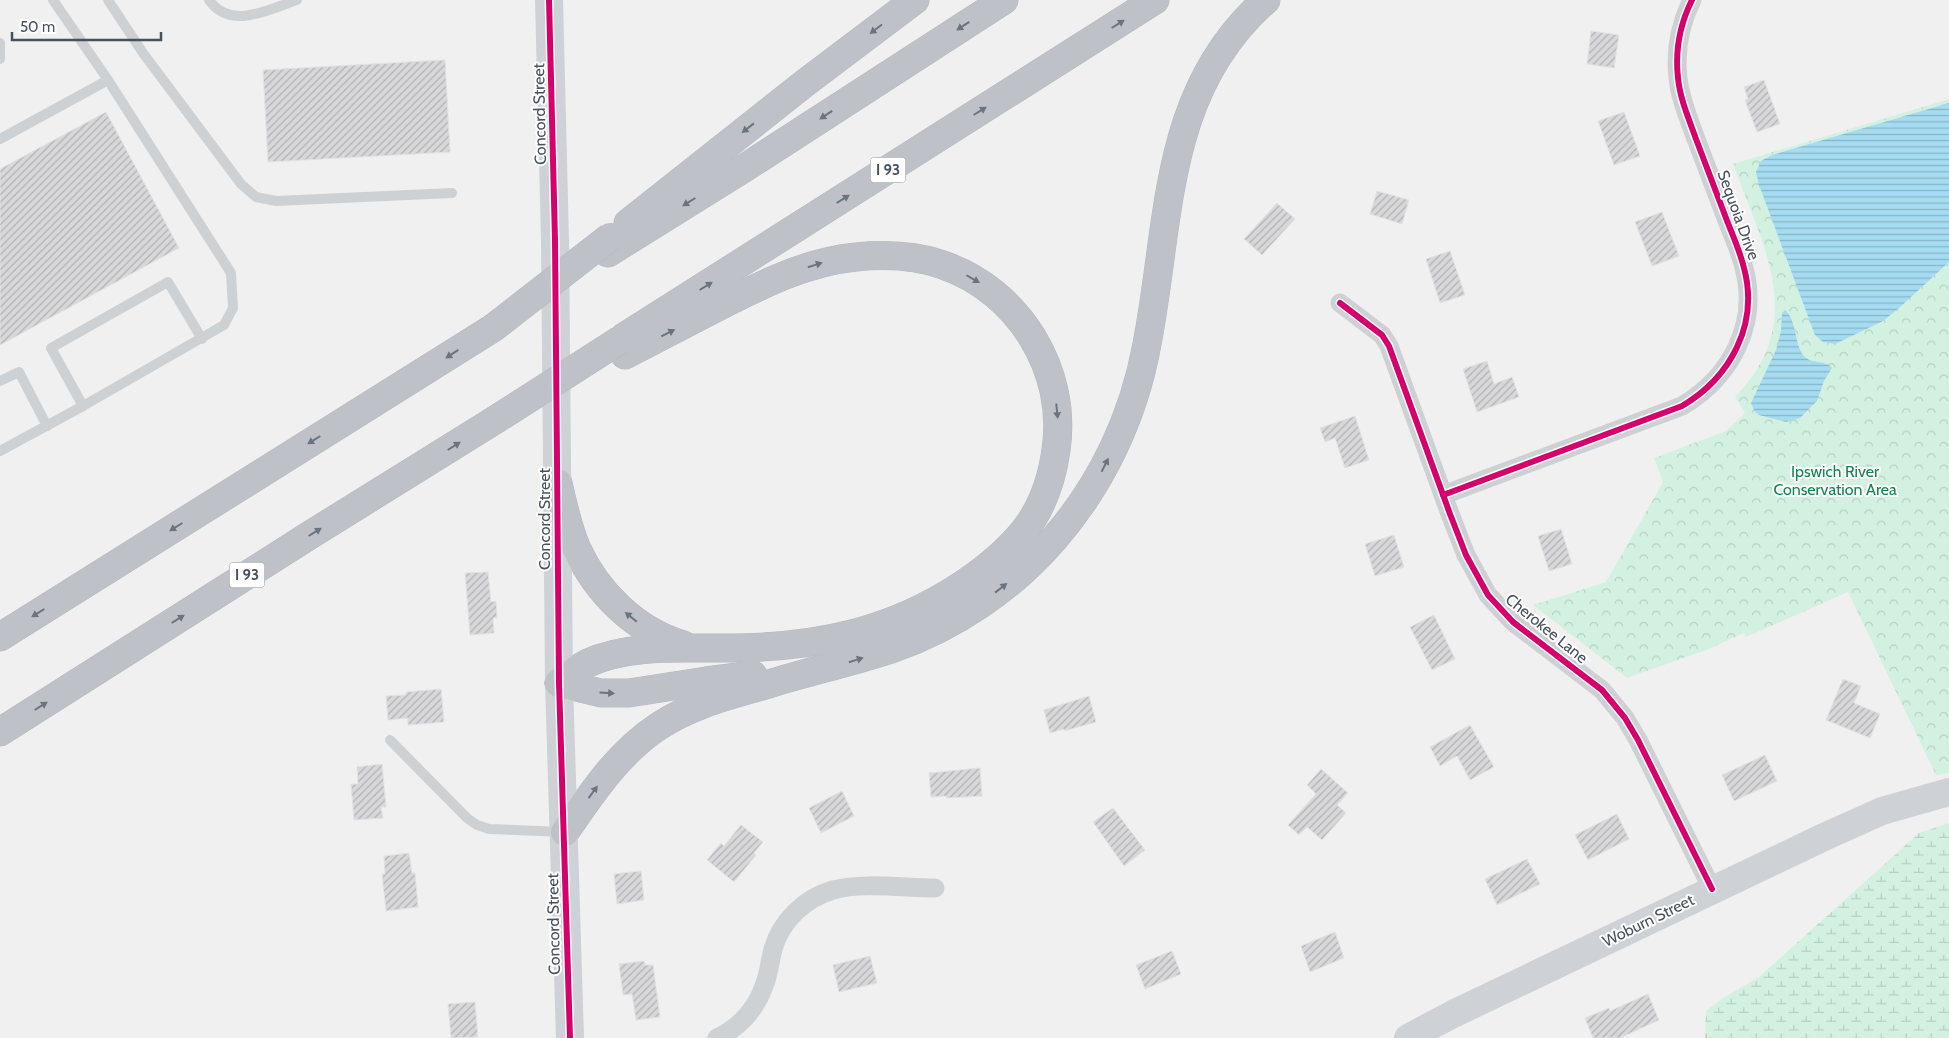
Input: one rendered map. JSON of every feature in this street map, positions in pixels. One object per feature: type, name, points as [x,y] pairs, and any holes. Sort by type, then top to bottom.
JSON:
[{"type":"highway","points":[[0,637],[492,328],[609,245],[805,83],[915,0]]},
{"type":"highway","points":[[609,245],[746,167],[1004,0]]},
{"type":"highway","name":"I 93","points":[[0,732],[495,420],[623,347],[1156,0]]},
{"type":"highway","points":[[559,683],[601,693],[629,693],[848,662],[897,646],[948,623],[986,600],[1037,558],[1087,496],[1119,437],[1138,386],[1148,344],[1176,162],[1190,109],[1206,76],[1226,45],[1249,16],[1266,0]]},
{"type":"highway","points":[[559,683],[580,668],[600,659],[640,650],[689,647],[779,646],[848,636],[900,619],[941,598],[975,576],[1013,544],[1026,528],[1045,493],[1058,441],[1054,390],[1048,368],[1032,337],[1003,301],[975,280],[955,270],[921,259],[898,256],[855,257],[828,261],[793,272],[750,290],[623,347]]},
{"type":"highway","points":[[558,483],[576,548],[587,569],[601,588],[622,609],[644,626],[672,641],[689,647]]},
{"type":"highway","points":[[565,832],[613,766],[633,746],[658,727],[707,702],[823,667]]},
{"type":"street","name":"Concord Street","points":[[550,0],[558,483],[559,683],[570,1038]]},
{"type":"street","name":"Sequoia Drive","points":[[1443,495],[1682,406],[1710,386],[1726,368],[1735,353],[1742,337],[1747,314],[1748,291],[1745,273],[1682,102],[1678,78],[1679,41],[1685,16],[1692,0]]},
{"type":"street","name":"Cherokee Lane","points":[[1340,303],[1382,335],[1389,346],[1466,555],[1488,595],[1514,622],[1602,690],[1625,718],[1662,786],[1712,889]]},
{"type":"street","name":"Woburn Street","points":[[1408,1038],[1453,1014],[1712,889],[1882,811],[1949,792]]},
{"type":"street","points":[[717,1038],[735,1028],[753,1009],[765,985],[779,934],[787,922],[807,902],[819,895],[846,887],[935,888]]},
{"type":"lane","points":[[0,451],[202,339],[224,325],[233,308],[231,273],[108,80],[53,0]]},
{"type":"lane","points":[[108,0],[143,53],[241,184],[256,197],[276,201],[452,193]]},
{"type":"lane","points":[[210,0],[218,10],[237,17],[251,15],[297,0]]},
{"type":"lane","points":[[0,43],[0,58]]},
{"type":"lane","points":[[0,139],[108,80]]},
{"type":"lane","points":[[83,406],[51,348],[168,282],[202,339]]},
{"type":"lane","points":[[0,382],[20,372],[47,426]]},
{"type":"lane","points":[[390,740],[467,818],[478,825],[489,829],[565,832]]},
{"type":"green space","name":"Ipswich River Conservation Area","points":[[1949,99],[1949,773],[1936,775],[1848,592],[1746,637],[1744,633],[1706,650],[1627,678],[1533,605],[1606,582],[1663,482],[1654,458],[1726,431],[1745,413],[1735,397],[1757,369],[1770,340],[1775,312],[1773,283],[1766,254],[1733,164]]},
{"type":"green space","points":[[1949,823],[1949,1038],[1705,1038],[1706,1011],[1720,1000],[1759,977],[1919,833]]},
{"type":"water","points":[[1949,103],[1949,262],[1883,321],[1835,344],[1823,342],[1815,335],[1759,185],[1756,172],[1761,161],[1772,155]]},
{"type":"water","points":[[1785,310],[1792,320],[1803,355],[1810,360],[1829,365],[1832,368],[1824,381],[1817,401],[1800,418],[1786,422],[1759,415],[1755,412],[1751,403],[1776,350],[1781,331],[1782,313]]},
{"type":"building","points":[[1591,31],[1619,35],[1614,68],[1587,64]]},
{"type":"building","points":[[445,60],[450,152],[268,162],[263,70]]},
{"type":"building","points":[[1764,80],[1780,124],[1757,132],[1745,100],[1748,99],[1744,87]]},
{"type":"building","points":[[106,112],[179,248],[0,345],[0,169]]},
{"type":"building","points":[[1624,112],[1640,156],[1614,165],[1598,121]]},
{"type":"building","points":[[1377,191],[1409,200],[1402,224],[1370,214]]},
{"type":"building","points":[[1277,203],[1295,219],[1262,255],[1244,239]]},
{"type":"building","points":[[1662,212],[1679,256],[1652,266],[1635,222]]},
{"type":"building","points":[[1450,251],[1465,295],[1440,303],[1426,259]]},
{"type":"building","points":[[1487,361],[1494,384],[1512,377],[1519,397],[1477,412],[1463,369]]},
{"type":"building","points":[[1355,416],[1369,460],[1345,468],[1335,438],[1325,442],[1320,428]]},
{"type":"building","points":[[1561,529],[1572,564],[1549,571],[1538,536]]},
{"type":"building","points":[[1394,535],[1404,567],[1375,576],[1365,544]]},
{"type":"building","points":[[488,572],[491,602],[496,601],[497,618],[493,618],[494,633],[470,635],[465,573]]},
{"type":"building","points":[[1434,615],[1455,659],[1432,670],[1410,627]]},
{"type":"building","points":[[1843,679],[1861,686],[1854,703],[1880,714],[1870,738],[1826,720]]},
{"type":"building","points":[[441,689],[444,722],[408,725],[408,718],[388,720],[386,696],[406,695],[406,692]]},
{"type":"building","points":[[1089,696],[1096,722],[1050,733],[1044,710]]},
{"type":"building","points":[[1470,725],[1494,767],[1470,780],[1457,756],[1440,766],[1430,747]]},
{"type":"building","points":[[1765,755],[1777,781],[1734,801],[1722,775]]},
{"type":"building","points":[[382,764],[386,807],[381,807],[383,818],[354,820],[351,784],[358,784],[357,767]]},
{"type":"building","points":[[980,768],[982,796],[931,797],[929,773]]},
{"type":"building","points":[[1321,769],[1348,793],[1337,805],[1346,813],[1322,840],[1307,827],[1299,835],[1288,825],[1316,794],[1307,785]]},
{"type":"building","points":[[842,791],[854,816],[821,833],[809,808]]},
{"type":"building","points":[[1113,808],[1145,850],[1124,866],[1093,822]]},
{"type":"building","points":[[1617,814],[1629,839],[1588,860],[1575,835]]},
{"type":"building","points":[[741,825],[763,842],[754,853],[756,855],[734,882],[707,860],[721,843],[724,846]]},
{"type":"building","points":[[409,853],[412,873],[415,873],[418,907],[386,911],[382,874],[385,874],[384,856]]},
{"type":"building","points":[[1527,859],[1540,884],[1497,905],[1485,879]]},
{"type":"building","points":[[641,871],[644,900],[617,904],[614,874]]},
{"type":"building","points":[[1335,932],[1344,958],[1310,972],[1301,946]]},
{"type":"building","points":[[1172,951],[1181,974],[1145,989],[1136,965]]},
{"type":"building","points":[[870,956],[877,983],[839,992],[833,965]]},
{"type":"building","points":[[644,961],[645,965],[653,965],[660,1017],[636,1020],[632,994],[623,995],[619,964]]},
{"type":"building","points":[[1648,994],[1659,1020],[1620,1038],[1593,1038],[1585,1018],[1609,1008],[1610,1011]]},
{"type":"building","points":[[475,1002],[478,1037],[451,1038],[448,1004]]},
{"type":"cycle path","points":[[549,0],[555,240],[559,683],[570,1038]]},
{"type":"cycle path","points":[[1443,495],[1682,406],[1714,380],[1727,364],[1737,347],[1744,329],[1748,309],[1748,289],[1744,268],[1685,109],[1678,78],[1679,38],[1692,0]]},
{"type":"cycle path","points":[[1340,303],[1382,335],[1389,346],[1466,555],[1488,595],[1513,622],[1602,690],[1625,718],[1638,740],[1712,889]]}]
